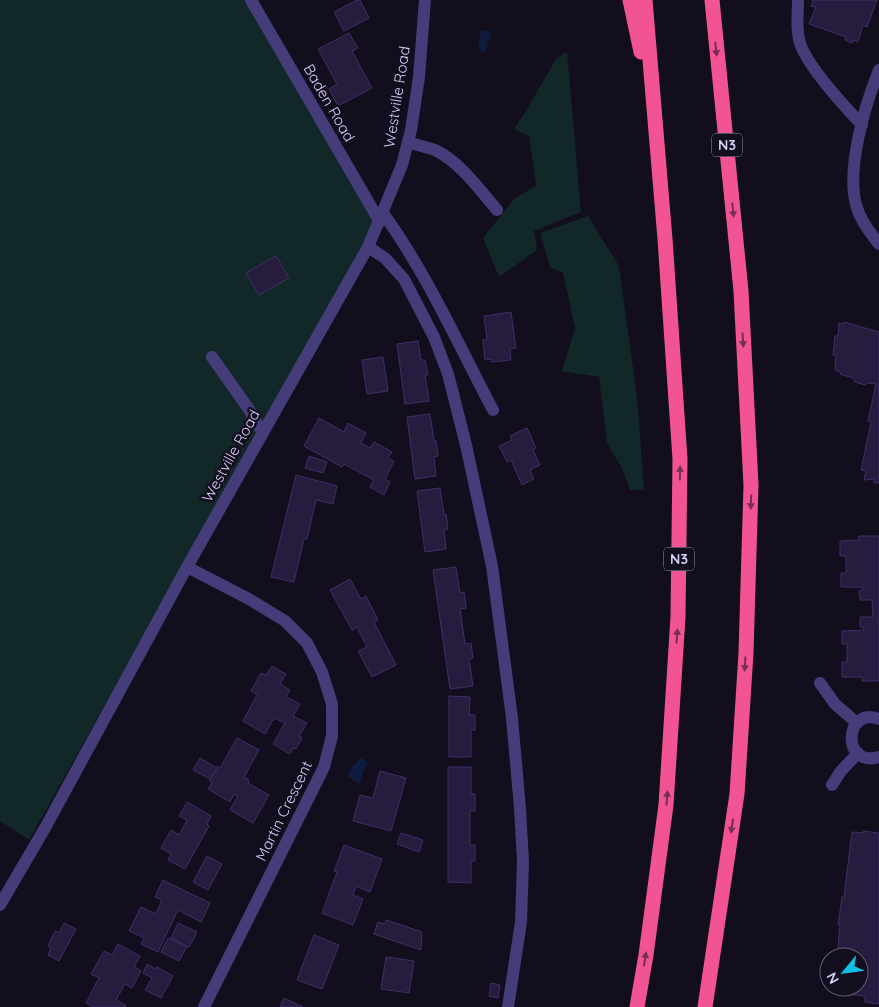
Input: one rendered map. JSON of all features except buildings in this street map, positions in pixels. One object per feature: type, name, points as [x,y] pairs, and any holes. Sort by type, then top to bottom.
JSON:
[{"type":"highway","points":[[630,0],[654,110]]},
{"type":"highway","name":"N3","points":[[637,1007],[666,804],[678,617],[680,459],[665,239],[645,0]]},
{"type":"highway","name":"N3","points":[[705,1007],[737,794],[746,653],[751,485],[741,291],[713,0]]},
{"type":"street","name":"Baden Road","points":[[251,0],[381,217],[417,264],[493,410]]},
{"type":"street","name":"Westville Road","points":[[0,905],[45,828],[187,567],[368,247],[402,165],[408,142],[419,77],[425,0]]},
{"type":"street","points":[[798,0],[797,21],[799,40],[809,60],[830,90],[862,125]]},
{"type":"street","points":[[879,70],[870,91],[858,143],[853,188],[857,208],[866,227],[879,244]]},
{"type":"street","points":[[408,142],[435,151],[451,161],[471,179],[497,210]]},
{"type":"street","points":[[368,247],[385,258],[404,279],[420,306],[434,337],[448,374],[466,445],[492,566],[512,718],[523,862],[521,922],[508,1007]]},
{"type":"street","points":[[212,357],[263,432]]},
{"type":"street","name":"Martin Crescent","points":[[187,567],[249,599],[285,622],[307,643],[322,672],[332,704],[332,736],[324,767],[204,1007]]},
{"type":"street","points":[[820,683],[835,704],[857,723]]},
{"type":"street","points":[[879,719],[869,717],[857,723],[853,728],[851,742],[858,753],[870,758],[879,757]]},
{"type":"street","points":[[832,785],[841,771],[858,753]]},
{"type":"green space","points":[[0,0],[249,0],[376,223],[29,840],[0,821]]},
{"type":"green space","points":[[567,51],[581,212],[534,231],[537,250],[499,277],[483,238],[515,198],[536,186],[529,136],[514,129],[556,59]]},
{"type":"green space","points":[[588,216],[619,266],[637,397],[644,490],[630,490],[622,468],[607,443],[599,377],[562,371],[575,328],[563,273],[550,267],[540,233]]},
{"type":"water","points":[[481,31],[490,31],[491,37],[488,40],[486,53],[480,51],[478,47]]},
{"type":"water","points":[[361,758],[368,762],[362,774],[360,784],[348,777],[351,768]]}]
